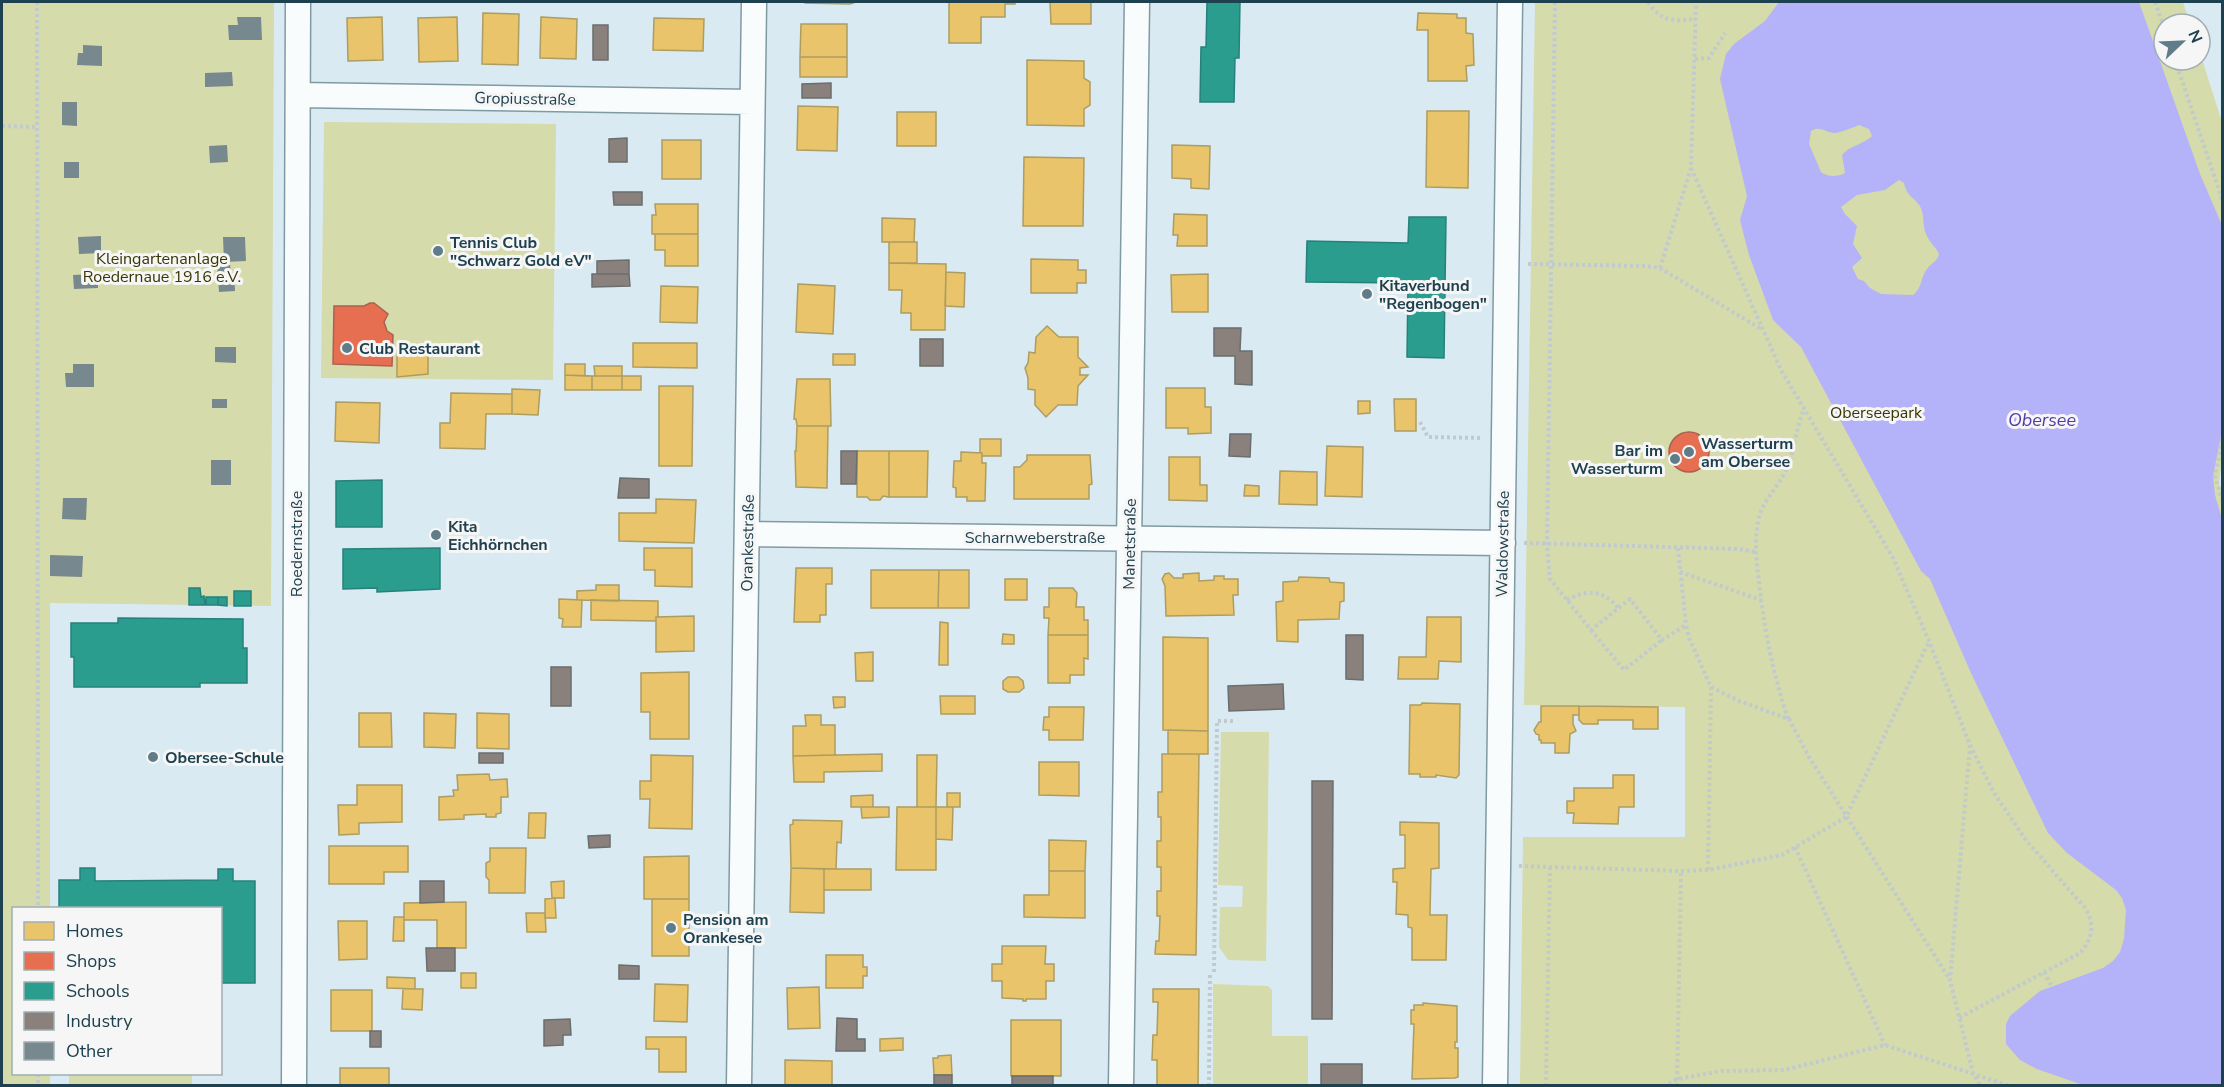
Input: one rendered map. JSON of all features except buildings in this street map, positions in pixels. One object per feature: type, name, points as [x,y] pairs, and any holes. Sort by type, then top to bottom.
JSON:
[{"type":"street","name":"Roedernstraße","points":[[294,1086],[298,2]]},
{"type":"street","name":"Orankestraße","points":[[740,1086],[754,2]]},
{"type":"street","name":"Manetstraße","points":[[1121,1086],[1137,2]]},
{"type":"street","name":"Waldowstraße","points":[[1495,1086],[1513,543],[1510,2]]},
{"type":"street","name":"Gropiusstraße","points":[[298,95],[752,102]]},
{"type":"street","name":"Scharnweberstraße","points":[[747,534],[1513,543]]},
{"type":"path","points":[[37,2],[38,907]]},
{"type":"path","points":[[1555,2],[1547,544],[1550,579],[1624,670],[1662,640],[1686,625]]},
{"type":"path","points":[[1648,2],[1654,12],[1670,21],[1696,19]]},
{"type":"path","points":[[1660,268],[1691,168],[1696,2]]},
{"type":"path","points":[[1695,58],[1709,58],[1725,33]]},
{"type":"path","points":[[2179,72],[2223,199]]},
{"type":"path","points":[[2,126],[37,127]]},
{"type":"path","points":[[1691,168],[1781,370],[1893,558],[1970,745],[1994,793],[2025,839],[2092,919],[2088,944],[2080,953],[1959,1018]]},
{"type":"path","points":[[1534,264],[1660,268],[1762,330]]},
{"type":"path","points":[[1804,409],[1797,425],[1787,469],[1766,500],[1758,519],[1755,552],[1764,628],[1773,672],[1789,719],[1846,817],[1950,980]]},
{"type":"path","points":[[1420,422],[1428,437],[1483,438]]},
{"type":"path","points":[[2223,440],[2216,476],[2223,500]]},
{"type":"path","points":[[1513,543],[1739,549],[1755,552]]},
{"type":"path","points":[[1678,548],[1686,625],[1711,687],[1708,870]]},
{"type":"path","points":[[1680,572],[1761,600]]},
{"type":"path","points":[[1567,600],[1581,593],[1599,593],[1609,598],[1618,608]]},
{"type":"path","points":[[1591,630],[1630,599],[1662,640]]},
{"type":"path","points":[[1518,866],[1708,870],[1782,855],[1846,817],[1929,641]]},
{"type":"path","points":[[1711,687],[1739,701],[1789,719]]},
{"type":"path","points":[[1209,1086],[1217,722],[1235,721]]},
{"type":"path","points":[[1970,745],[1950,980],[1973,1073],[1980,1086]]},
{"type":"path","points":[[1795,847],[1885,1045]]},
{"type":"path","points":[[1546,1086],[1550,866]]},
{"type":"path","points":[[1677,1086],[1681,871]]},
{"type":"path","points":[[2044,972],[2050,985]]},
{"type":"path","points":[[1663,1086],[1678,1079],[1721,1071],[1784,1070],[1885,1045],[2010,1086]]},
{"type":"green space","name":"Kleingartenanlage Roedernaue 1916 e.V.","points":[[2,2],[274,2],[271,606],[50,603],[50,907],[12,907],[12,1075],[50,1075],[50,1085],[2,1086]]},
{"type":"green space","name":"Oberseepark","points":[[1535,2],[2183,2],[2186,12],[2152,12],[2152,72],[2206,72],[2222,122],[2222,460],[2219,483],[2222,492],[2222,1085],[1520,1086],[1523,837],[1685,837],[1685,707],[1524,705]]},
{"type":"green space","name":"Tennis Club \"Schwarz Gold eV\"","points":[[324,122],[556,124],[553,380],[321,378]]},
{"type":"green space","points":[[1221,732],[1269,732],[1266,961],[1228,960],[1219,947],[1220,907],[1242,907],[1243,886],[1218,885]]},
{"type":"green space","points":[[1213,984],[1268,986],[1272,990],[1272,1036],[1308,1036],[1308,1085],[1213,1085]]},
{"type":"green space","points":[[69,1075],[192,1075],[192,1085],[69,1085]]},
{"type":"water","name":"Obersee","points":[[1779,2],[2139,2],[2152,39],[2152,72],[2164,72],[2200,174],[2222,225],[2222,431],[2213,476],[2215,495],[2222,519],[2222,1085],[2083,1085],[2037,1069],[2020,1060],[2006,1044],[2006,1024],[2010,1016],[2040,991],[2103,968],[2113,961],[2120,952],[2124,939],[2126,910],[2116,890],[2067,853],[2048,833],[1971,673],[1930,579],[1921,571],[1801,347],[1773,320],[1749,255],[1740,220],[1747,196],[1720,79],[1726,54],[1734,44],[1765,21]],"holes":[[[1859,125],[1869,129],[1872,136],[1842,155],[1845,173],[1833,176],[1821,172],[1809,144],[1811,131],[1820,129],[1835,133]],[[1899,180],[1904,183],[1909,194],[1920,206],[1926,234],[1939,254],[1925,272],[1913,295],[1881,294],[1858,279],[1852,267],[1862,258],[1853,244],[1857,226],[1841,207],[1857,195],[1885,190]]]},
{"type":"place","name":"Tennis Club \"Schwarz Gold eV\"","points":[[438,251]]},
{"type":"place","name":"Kitaverbund \"Regenbogen\"","points":[[1367,294]]},
{"type":"place","name":"Club Restaurant","points":[[347,348]]},
{"type":"place","name":"Wasserturm am Obersee","points":[[1689,452]]},
{"type":"place","name":"Bar im Wasserturm","points":[[1675,459]]},
{"type":"place","name":"Kita Eichhörnchen","points":[[436,535]]},
{"type":"place","name":"Obersee-Schule","points":[[153,757]]},
{"type":"place","name":"Pension am Orankesee","points":[[671,928]]}]
